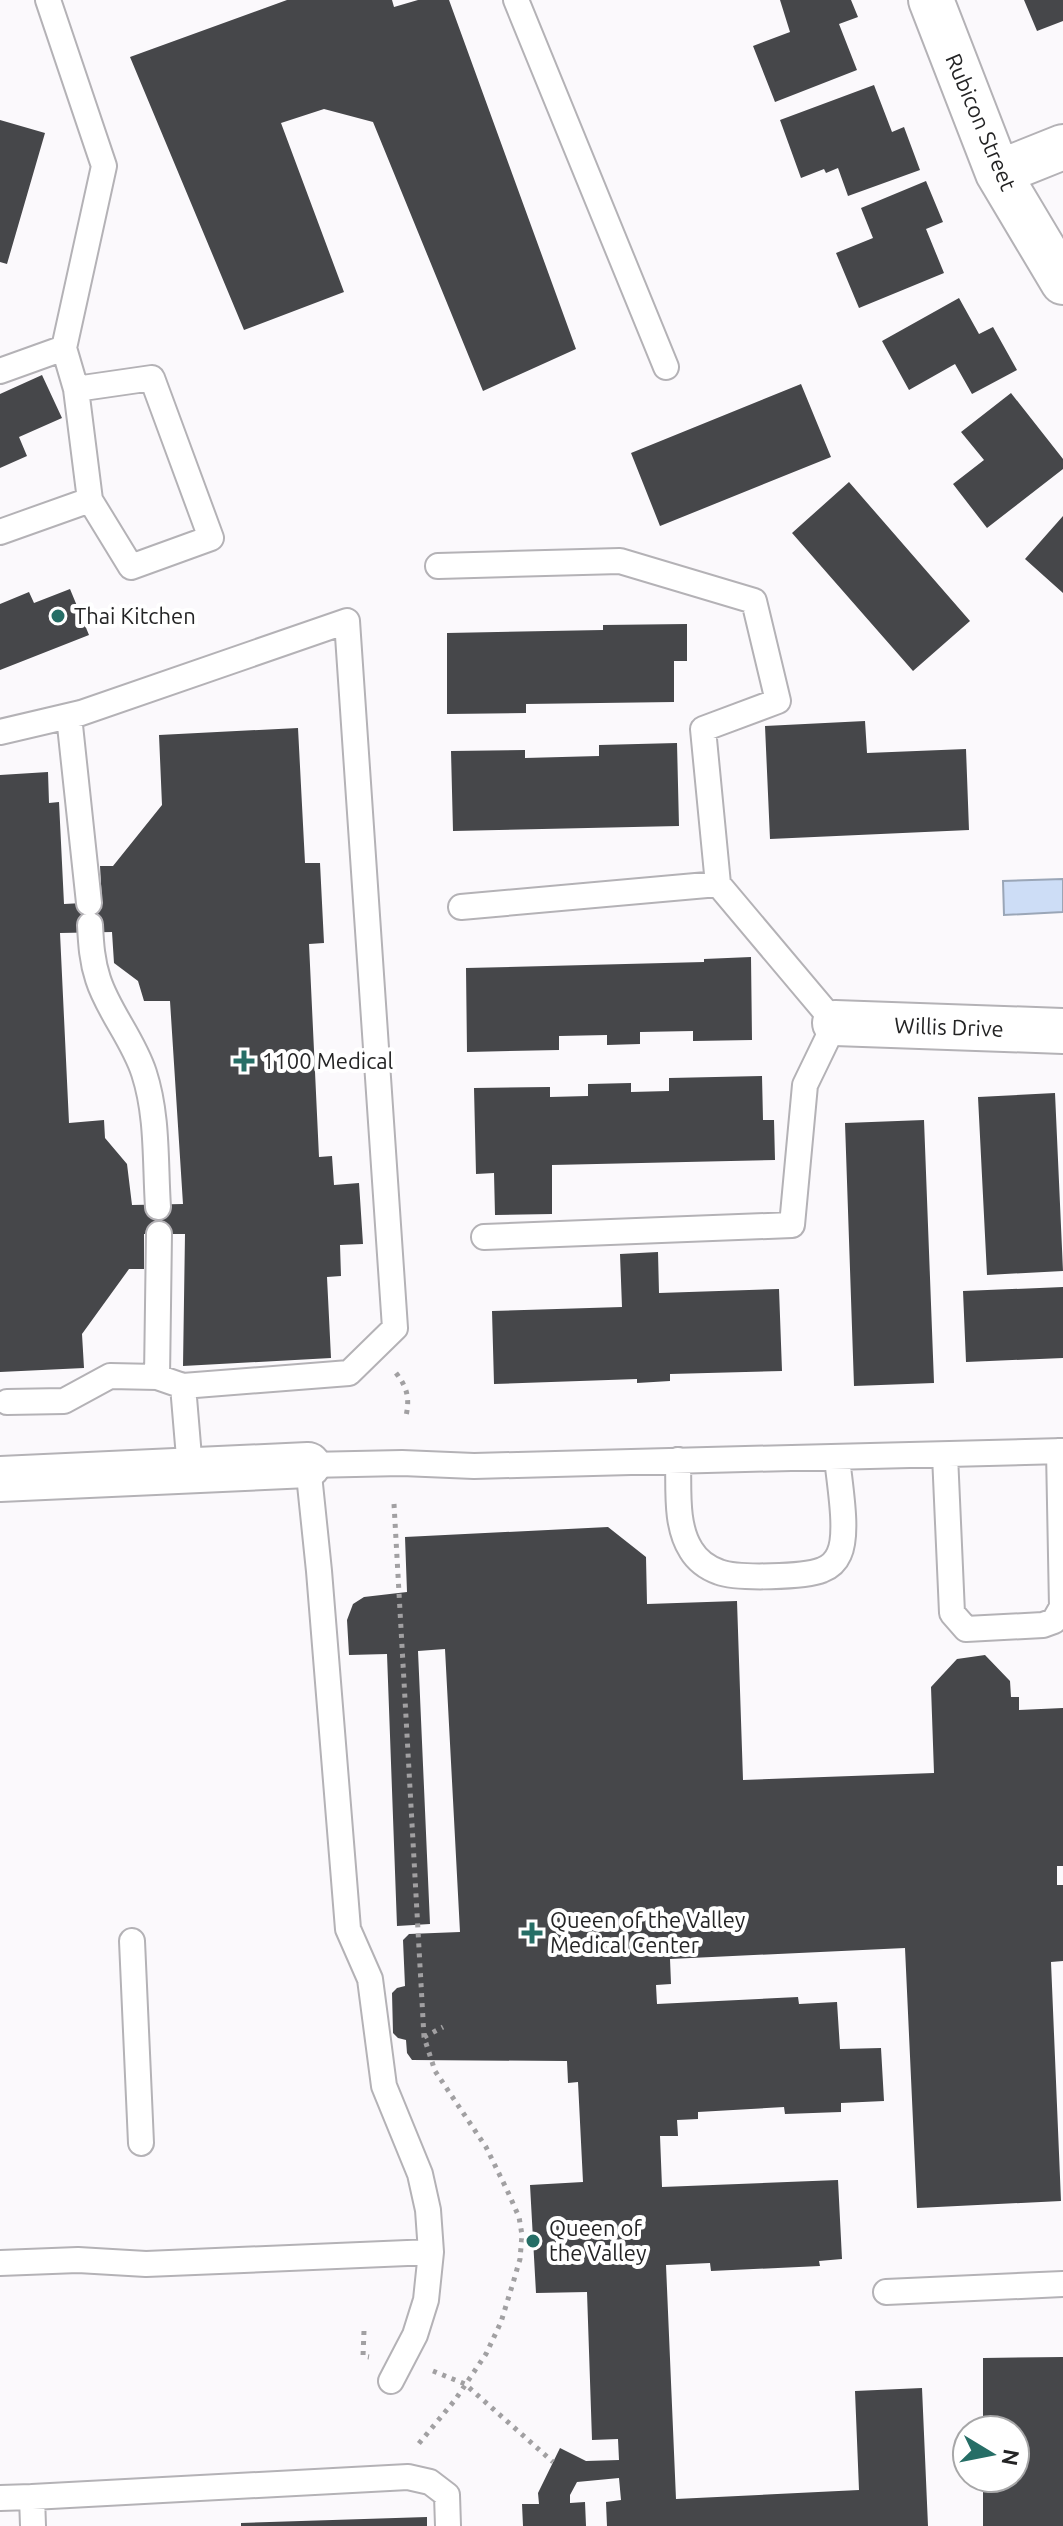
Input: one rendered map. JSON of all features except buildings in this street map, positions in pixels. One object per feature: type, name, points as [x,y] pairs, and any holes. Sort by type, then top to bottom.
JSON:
[{"type":"street","name":"Rubicon Street","points":[[931,0],[998,173],[1063,282]]},
{"type":"street","points":[[998,173],[1063,147]]},
{"type":"street","name":"Willis Drive","points":[[835,1023],[1063,1031]]},
{"type":"street","points":[[0,1479],[308,1465]]},
{"type":"lane","points":[[48,0],[104,166],[64,348],[76,389],[90,500],[131,567],[211,538],[152,378],[76,389]]},
{"type":"lane","points":[[516,0],[666,367]]},
{"type":"lane","points":[[0,371],[64,348]]},
{"type":"lane","points":[[0,532],[90,500]]},
{"type":"lane","points":[[438,566],[620,561],[754,601],[778,701],[703,729],[718,884],[835,1023],[805,1085],[792,1225],[484,1237]]},
{"type":"lane","points":[[0,732],[69,716],[347,621],[395,1328],[349,1373],[183,1386],[157,1377],[110,1376],[64,1401],[7,1402]]},
{"type":"lane","points":[[69,716],[91,949],[98,981],[125,1029],[143,1069],[154,1105],[158,1207]]},
{"type":"lane","points":[[461,907],[718,884]]},
{"type":"lane","points":[[157,1377],[159,1234]]},
{"type":"lane","points":[[183,1386],[190,1469]]},
{"type":"lane","points":[[391,2381],[419,2323],[426,2300],[431,2252],[428,2210],[420,2174],[384,2086],[370,1979],[348,1929],[308,1465],[402,1463],[474,1466],[1061,1451],[1062,1607],[1054,1621],[1043,1625],[966,1629],[952,1613],[945,1455]]},
{"type":"lane","points":[[678,1460],[680,1516],[692,1551],[704,1564],[721,1573],[745,1576],[810,1573],[825,1570],[834,1563],[843,1543],[837,1457]]},
{"type":"lane","points":[[132,1941],[141,2143]]},
{"type":"lane","points":[[0,2263],[78,2260],[146,2264],[431,2252]]},
{"type":"lane","points":[[886,2292],[1063,2284]]},
{"type":"lane","points":[[0,2498],[408,2477],[430,2482],[447,2495],[448,2526]]},
{"type":"lane","points":[[32,2497],[33,2526]]},
{"type":"path","points":[[395,1372],[404,1382],[410,1400],[406,1416]]},
{"type":"path","points":[[389,2478],[455,2400],[486,2354],[501,2322],[520,2259],[522,2235],[519,2217],[486,2147],[435,2071],[424,2037],[394,1504]]},
{"type":"path","points":[[424,2037],[443,2027]]},
{"type":"path","points":[[434,2371],[465,2384],[553,2462]]},
{"type":"water","points":[[1063,879],[1063,912],[1004,915],[1003,881]]},
{"type":"place","name":"Thai Kitchen","points":[[58,616]]},
{"type":"place","name":"1100 Medical","points":[[244,1061]]},
{"type":"place","name":"Queen of the Valley Medical Center","points":[[532,1933]]},
{"type":"place","name":"Queen of the Valley","points":[[533,2241]]}]
